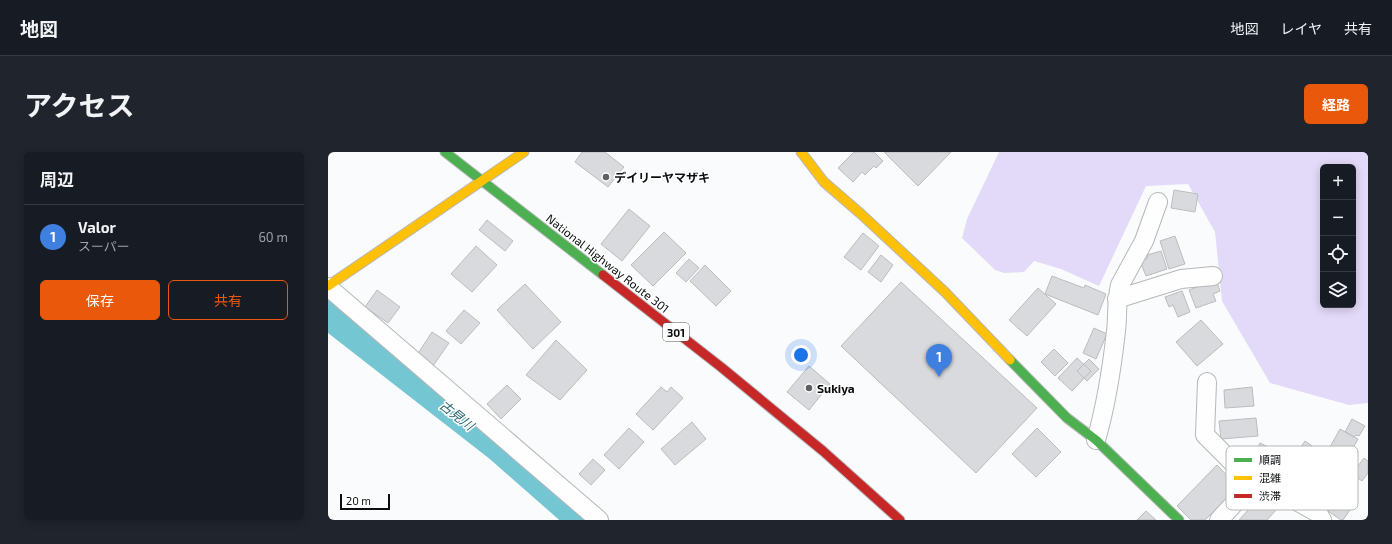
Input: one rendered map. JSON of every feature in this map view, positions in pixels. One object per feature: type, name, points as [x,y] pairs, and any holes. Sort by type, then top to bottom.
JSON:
[{"type":"main road","name":"National Highway Route 301","points":[[445,152],[721,367],[823,451],[900,520]]},
{"type":"main road","points":[[328,287],[524,152]]},
{"type":"main road","points":[[801,152],[824,182],[861,214],[945,292],[1067,418],[1096,440],[1179,520]]},
{"type":"street","points":[[1096,440],[1111,367],[1117,323],[1117,299],[1120,285],[1144,241],[1158,202]]},
{"type":"street","points":[[1117,299],[1181,279],[1213,276]]},
{"type":"street","points":[[328,287],[599,520]]},
{"type":"street","points":[[1207,382],[1205,435],[1226,456]]},
{"type":"street","points":[[1219,520],[1228,510]]},
{"type":"street","points":[[1311,510],[1318,514],[1322,520]]},
{"type":"shaded area","points":[[999,152],[1368,152],[1368,403],[1349,405],[1270,383],[1222,301],[1215,232],[1188,184],[1146,186],[1099,286],[1061,269],[1034,261],[1024,272],[1004,273],[995,270],[962,238],[967,219]]},
{"type":"building","name":"デイリーヤマザキ","points":[[582,152],[605,152],[624,167],[608,187],[575,162]]},
{"type":"building","points":[[854,152],[874,152],[883,161],[876,168],[874,166],[865,175],[862,172],[853,182],[838,168]]},
{"type":"building","points":[[884,152],[951,152],[918,186]]},
{"type":"building","points":[[1174,190],[1198,194],[1195,212],[1171,208]]},
{"type":"building","points":[[629,209],[650,226],[622,261],[601,244]]},
{"type":"building","points":[[487,220],[513,241],[505,251],[479,230]]},
{"type":"building","points":[[664,232],[686,253],[653,286],[631,265]]},
{"type":"building","points":[[863,233],[879,246],[861,270],[844,257]]},
{"type":"building","points":[[1175,236],[1185,264],[1169,269],[1160,241]]},
{"type":"building","points":[[476,246],[497,265],[472,292],[451,274]]},
{"type":"building","points":[[1161,251],[1167,269],[1146,276],[1140,261],[1148,258],[1147,255]]},
{"type":"building","points":[[881,255],[893,265],[881,282],[868,272]]},
{"type":"building","points":[[689,259],[699,268],[686,282],[676,273]]},
{"type":"building","points":[[705,265],[731,291],[716,306],[690,281]]},
{"type":"building","points":[[1052,276],[1084,288],[1085,285],[1106,294],[1098,315],[1045,294]]},
{"type":"building","points":[[1216,280],[1220,291],[1213,294],[1216,301],[1196,308],[1189,290]]},
{"type":"building","points":[[901,282],[1037,408],[976,473],[841,346]]},
{"type":"building","points":[[525,284],[561,322],[533,349],[497,310]]},
{"type":"building","points":[[1038,288],[1056,304],[1027,336],[1009,320]]},
{"type":"building","points":[[377,290],[400,307],[388,323],[365,307]]},
{"type":"building","points":[[1182,291],[1190,312],[1178,317],[1173,305],[1169,307],[1165,297]]},
{"type":"building","points":[[464,310],[480,323],[461,344],[446,331]]},
{"type":"building","points":[[1201,320],[1223,344],[1197,366],[1176,342]]},
{"type":"building","points":[[1094,328],[1107,334],[1096,359],[1083,353]]},
{"type":"building","points":[[432,332],[449,343],[433,366],[417,355]]},
{"type":"building","points":[[556,340],[587,370],[560,400],[526,375]]},
{"type":"building","points":[[1054,349],[1068,363],[1055,376],[1041,362]]},
{"type":"building","points":[[1077,358],[1091,371],[1072,391],[1058,378]]},
{"type":"building","points":[[1089,359],[1099,369],[1087,381],[1077,371]]},
{"type":"building","points":[[809,366],[830,384],[809,410],[787,392]]},
{"type":"building","points":[[507,385],[521,399],[501,419],[487,404]]},
{"type":"building","points":[[661,387],[667,392],[671,387],[683,398],[653,430],[636,414]]},
{"type":"building","points":[[1252,387],[1254,406],[1225,408],[1224,390]]},
{"type":"building","points":[[1256,418],[1258,436],[1221,439],[1219,421]]},
{"type":"building","points":[[1352,419],[1365,426],[1359,436],[1356,435],[1354,437],[1345,432]]},
{"type":"building","points":[[692,422],[706,439],[675,465],[661,449]]},
{"type":"building","points":[[629,428],[644,442],[619,469],[604,455]]},
{"type":"building","points":[[1037,428],[1061,452],[1036,477],[1012,454]]},
{"type":"building","points":[[1340,429],[1358,439],[1354,446],[1330,446]]},
{"type":"building","points":[[1305,441],[1312,446],[1301,446]]},
{"type":"building","points":[[1260,443],[1266,446],[1258,446]]},
{"type":"building","points":[[1364,458],[1368,461],[1368,473],[1362,481],[1358,478],[1358,466]]},
{"type":"building","points":[[593,459],[605,470],[591,485],[579,474]]},
{"type":"building","points":[[1217,465],[1226,474],[1226,499],[1205,520],[1191,520],[1177,506]]},
{"type":"building","points":[[1248,510],[1276,510],[1267,520],[1239,520]]},
{"type":"building","points":[[1329,510],[1350,510],[1343,520],[1328,511]]},
{"type":"building","points":[[1146,511],[1156,520],[1137,520]]},
{"type":"waterway","name":"古見川","points":[[328,314],[500,448],[582,520]]},
{"type":"traffic: fast","points":[[445,152],[603,275]]},
{"type":"traffic: fast","points":[[1010,360],[1067,418],[1096,440],[1179,520]]},
{"type":"traffic: slow","points":[[328,286],[524,152]]},
{"type":"traffic: slow","points":[[801,152],[824,182],[861,214],[945,292],[1010,360]]},
{"type":"traffic: jam","points":[[603,275],[721,367],[823,451],[900,520]]},
{"type":"place","name":"デイリーヤマザキ","points":[[606,177]]},
{"type":"place","name":"Valor","points":[[939,377]]},
{"type":"place","name":"Sukiya","points":[[809,388]]}]
